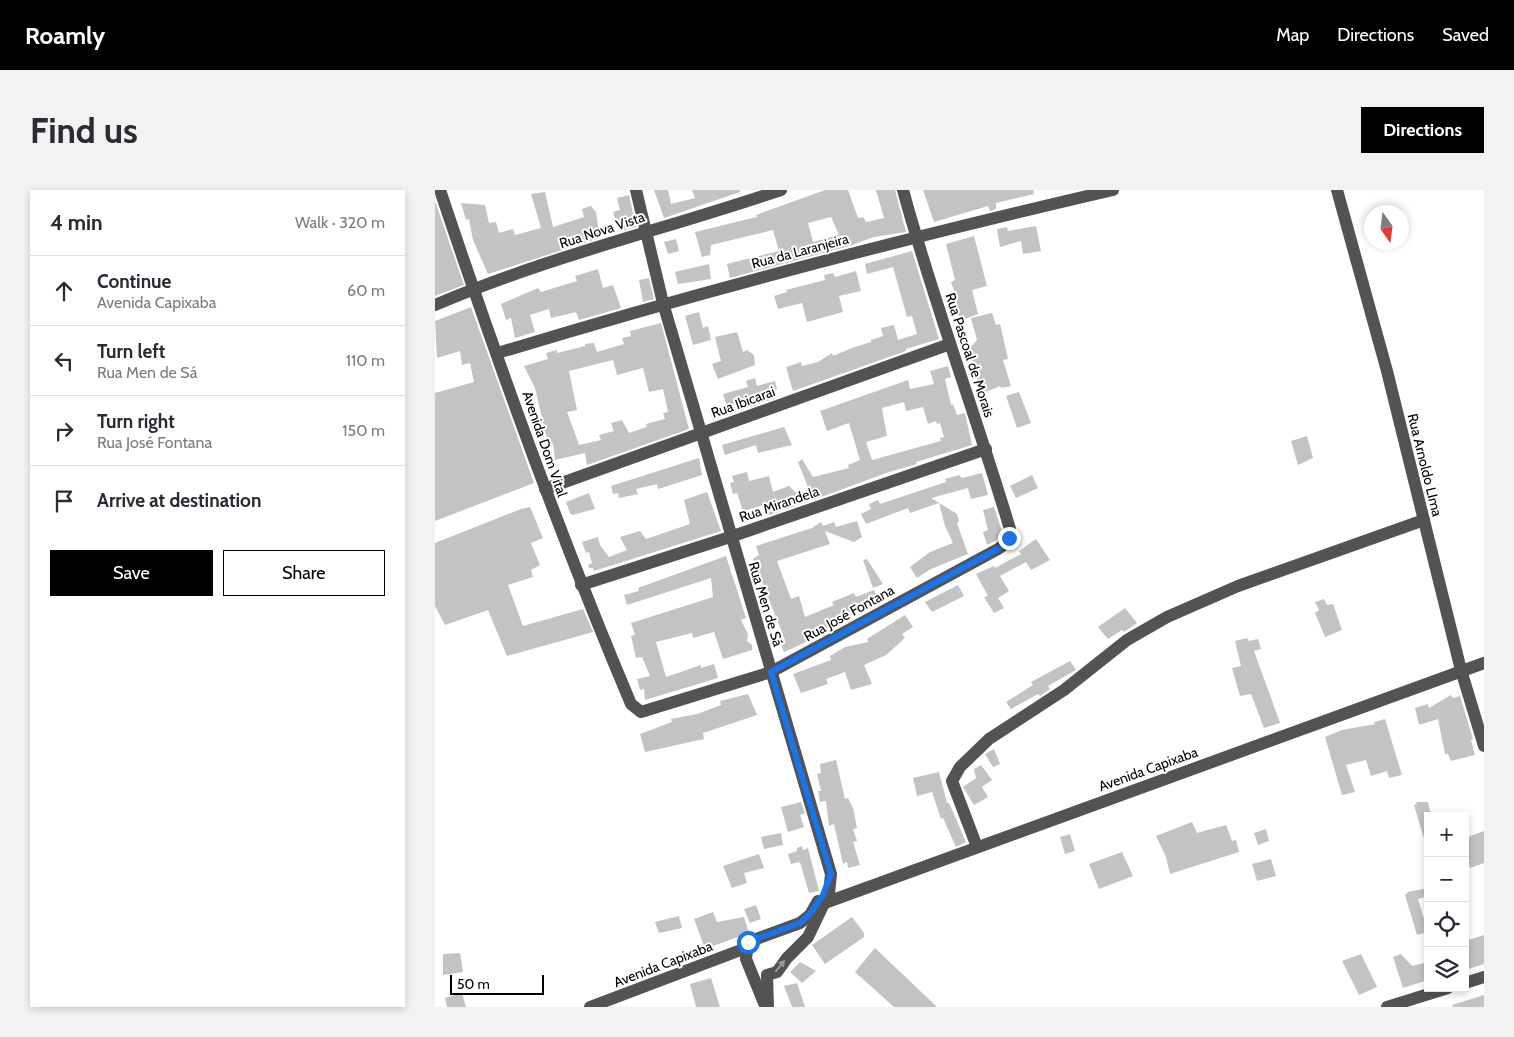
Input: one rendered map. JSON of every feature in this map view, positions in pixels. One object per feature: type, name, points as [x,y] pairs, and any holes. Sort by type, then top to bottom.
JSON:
[{"type":"street","name":"Avenida Dom Vital","points":[[440,190],[473,289],[498,353],[545,490],[581,585],[631,704]]},
{"type":"street","name":"Rua Men de Sá","points":[[636,190],[663,303],[700,434],[831,874],[832,886],[808,937],[787,958],[777,972],[767,975],[767,1007]]},
{"type":"street","name":"Rua Nova Vista","points":[[435,305],[473,289],[645,231],[764,193],[781,190]]},
{"type":"street","name":"Rua Pascoal de Morais","points":[[903,190],[950,344],[986,449],[1010,529]]},
{"type":"street","name":"Rua da Laranjeira","points":[[498,353],[663,303],[916,236],[1113,190]]},
{"type":"street","name":"Rua Arnoldo LIma","points":[[1337,190],[1387,371],[1461,670],[1484,746]]},
{"type":"street","name":"Rua Ibicarai","points":[[545,490],[950,344]]},
{"type":"street","name":"Rua Mirandela","points":[[581,585],[730,537],[986,449]]},
{"type":"street","points":[[977,847],[951,781],[960,767],[989,738],[1064,690],[1127,640],[1167,617],[1237,586],[1424,520]]},
{"type":"street","name":"Rua José Fontana","points":[[631,704],[641,712],[649,711],[771,672],[1004,545],[1009,538],[1010,529]]},
{"type":"street","name":"Avenida Capixaba","points":[[822,904],[1484,662]]},
{"type":"street","points":[[767,1007],[746,959],[748,942],[800,923],[810,914],[825,891],[831,874]]},
{"type":"street","name":"Avenida Capixaba","points":[[590,1007],[746,948]]},
{"type":"street","points":[[1469,982],[1484,977]]},
{"type":"street","points":[[1387,1007],[1435,992]]},
{"type":"building","points":[[654,190],[668,190],[671,204],[695,198],[692,190],[740,190],[740,192],[664,218]]},
{"type":"building","points":[[825,190],[848,190],[858,218],[863,217],[866,222],[884,218],[876,190],[895,190],[906,232],[874,237],[849,246],[730,278],[727,264],[779,251],[773,230],[711,245],[710,255],[702,257],[695,232],[757,217],[756,215]],"holes":[[[831,217],[839,235],[813,242],[808,223]]]},
{"type":"building","points":[[923,190],[1033,190],[1034,194],[996,203],[996,209],[990,211],[988,206],[934,222]]},
{"type":"building","points":[[545,192],[553,227],[584,217],[582,209],[591,206],[596,212],[600,238],[488,274],[473,240],[469,219],[466,220],[461,203],[485,205],[489,223],[496,222],[499,233],[513,229],[515,235],[541,228],[531,194]]},
{"type":"building","points":[[629,195],[636,227],[624,230],[622,221],[616,223],[613,212],[620,210],[617,198]]},
{"type":"building","points":[[435,201],[464,285],[435,296]]},
{"type":"building","points":[[1036,226],[1041,251],[1023,254],[1021,241],[1000,247],[997,229],[1007,227],[1008,231]]},
{"type":"building","points":[[974,236],[987,286],[972,290],[978,314],[960,321],[954,299],[957,299],[951,282],[955,280],[946,244]]},
{"type":"building","points":[[676,239],[679,251],[668,254],[664,242]]},
{"type":"building","points":[[912,251],[939,339],[906,349],[906,351],[793,391],[786,367],[801,362],[802,366],[818,362],[832,353],[833,356],[871,342],[871,340],[883,336],[881,328],[894,325],[898,340],[917,334],[912,316],[907,317],[893,267],[867,274],[865,264]]},
{"type":"building","points":[[709,264],[711,279],[678,284],[675,272]]},
{"type":"building","points":[[598,269],[603,288],[613,285],[621,308],[579,320],[576,312],[551,318],[549,309],[530,315],[535,332],[515,338],[511,318],[506,320],[501,304],[538,288],[541,292],[577,281],[575,276]]},
{"type":"building","points":[[856,271],[861,291],[839,296],[843,312],[807,322],[802,303],[778,309],[774,296],[787,292],[786,290],[825,280],[824,275],[833,273],[835,277]]},
{"type":"building","points":[[649,278],[654,299],[643,302],[639,280]]},
{"type":"building","points":[[471,307],[534,483],[435,521],[435,393],[474,382],[470,363],[462,365],[460,351],[437,358],[435,321]]},
{"type":"building","points":[[699,312],[703,328],[708,326],[711,340],[693,345],[685,316]]},
{"type":"building","points":[[992,313],[996,325],[1000,324],[1008,359],[1003,360],[1011,386],[1001,388],[1000,386],[981,394],[969,349],[977,340],[971,318]]},
{"type":"building","points":[[661,323],[689,429],[587,465],[585,453],[555,460],[553,443],[550,445],[546,435],[535,388],[524,366],[548,359],[546,353],[557,350],[557,353],[594,343],[597,352],[624,344],[622,338],[631,336],[630,331]],"holes":[[[613,360],[617,375],[643,368],[649,392],[663,389],[668,412],[663,413],[665,419],[646,424],[647,427],[629,433],[622,420],[611,423],[614,431],[599,435],[601,440],[579,445],[567,412],[577,410],[569,371]]]},
{"type":"building","points":[[737,332],[743,352],[747,350],[754,355],[755,365],[718,379],[712,364],[721,361],[715,337]]},
{"type":"building","points":[[948,366],[951,377],[945,379],[951,405],[953,404],[957,415],[965,413],[972,445],[916,462],[917,464],[889,472],[813,500],[798,462],[802,459],[813,477],[849,468],[848,465],[860,460],[849,423],[827,431],[820,411],[908,380],[910,389],[934,384],[930,371]],"holes":[[[904,402],[906,411],[923,407],[928,424],[936,421],[937,424],[940,423],[944,437],[940,438],[941,441],[872,460],[866,442],[887,436],[882,408]]]},
{"type":"building","points":[[755,378],[757,386],[775,381],[777,389],[773,390],[775,398],[753,406],[751,398],[727,406],[723,394],[748,387],[746,381]]},
{"type":"building","points":[[1019,392],[1031,423],[1017,428],[1006,396]]},
{"type":"building","points":[[719,406],[722,417],[713,420],[709,409]]},
{"type":"building","points":[[784,427],[792,445],[758,453],[756,445],[725,455],[722,445]]},
{"type":"building","points":[[1307,436],[1313,458],[1298,465],[1291,441]]},
{"type":"building","points":[[699,458],[702,475],[658,489],[657,484],[636,489],[638,494],[619,498],[618,493],[613,494],[611,486]]},
{"type":"building","points":[[747,472],[749,481],[769,476],[773,492],[789,486],[806,502],[767,516],[764,505],[743,511],[737,493],[733,494],[730,483],[734,482],[732,476]]},
{"type":"building","points":[[982,473],[988,495],[971,499],[968,488],[931,498],[957,514],[959,522],[957,523],[968,554],[931,569],[917,578],[910,567],[930,552],[953,543],[945,526],[939,503],[910,513],[908,508],[866,524],[861,514],[871,509],[869,504],[878,500],[880,504],[946,482],[945,479],[959,475],[962,478]]},
{"type":"building","points":[[1032,475],[1038,488],[1016,498],[1010,486]]},
{"type":"building","points":[[707,492],[721,531],[594,571],[593,568],[589,568],[588,565],[592,563],[589,552],[586,553],[582,542],[598,537],[600,545],[609,557],[627,550],[620,537],[640,531],[646,539],[690,524],[684,500]]},
{"type":"building","points":[[589,493],[595,509],[572,515],[566,502]]},
{"type":"building","points":[[530,507],[543,538],[531,543],[540,565],[531,570],[533,577],[508,585],[523,626],[583,609],[593,632],[507,656],[488,610],[445,625],[435,606],[435,543]]},
{"type":"building","points":[[994,507],[1002,531],[997,540],[987,545],[983,532],[988,530],[983,510]]},
{"type":"building","points":[[857,521],[862,537],[854,542],[825,531],[830,544],[777,561],[791,599],[799,596],[805,617],[834,605],[832,602],[854,593],[856,597],[874,590],[879,602],[848,613],[821,632],[803,635],[806,642],[784,652],[780,642],[785,640],[753,559],[759,555],[756,546],[812,528],[821,522],[823,526],[834,522],[836,527]]},
{"type":"building","points":[[1036,539],[1050,560],[1031,570],[1026,562],[1000,576],[1009,591],[998,598],[1004,608],[994,613],[984,597],[988,596],[976,574],[994,566],[995,568],[1021,554],[1019,551]]},
{"type":"building","points":[[726,556],[746,618],[741,620],[748,634],[747,641],[752,645],[752,650],[723,659],[714,632],[693,638],[692,633],[656,642],[666,677],[701,665],[701,668],[714,664],[718,678],[645,700],[644,689],[640,690],[637,679],[650,676],[642,657],[636,658],[631,636],[635,635],[631,623],[713,597],[711,578],[627,605],[624,595],[639,591],[638,588]]},
{"type":"building","points":[[867,559],[883,584],[873,588],[863,560]]},
{"type":"building","points":[[958,585],[964,596],[932,612],[925,602]]},
{"type":"building","points":[[1324,599],[1327,605],[1333,604],[1342,630],[1325,637],[1315,613],[1319,610],[1315,602]]},
{"type":"building","points":[[1125,608],[1137,623],[1124,632],[1122,630],[1108,639],[1098,627]]},
{"type":"building","points":[[905,615],[913,627],[902,634],[905,638],[886,655],[864,665],[872,684],[851,690],[845,672],[826,679],[828,684],[801,693],[793,674],[831,660],[830,656],[845,647],[868,642],[867,639]]},
{"type":"building","points":[[1247,638],[1249,641],[1258,639],[1261,649],[1254,651],[1280,723],[1264,728],[1251,694],[1240,696],[1232,668],[1241,666],[1235,641]]},
{"type":"building","points":[[1070,661],[1076,670],[1048,686],[1050,689],[1040,696],[1038,694],[1011,709],[1006,702],[1033,685],[1031,682]]},
{"type":"building","points":[[748,694],[757,715],[703,733],[704,739],[645,752],[640,734],[672,722],[671,719],[697,714],[721,705],[720,701]]},
{"type":"building","points":[[1451,695],[1453,698],[1460,696],[1473,739],[1471,740],[1475,755],[1451,761],[1448,754],[1445,754],[1438,719],[1419,725],[1415,708],[1428,704],[1429,708]]},
{"type":"building","points":[[1385,719],[1402,775],[1389,778],[1387,771],[1371,776],[1366,760],[1346,765],[1355,792],[1342,795],[1325,737],[1342,730],[1375,724],[1374,722]]},
{"type":"building","points":[[994,749],[1000,764],[993,767],[985,754]]},
{"type":"building","points":[[836,760],[845,799],[848,798],[853,808],[857,828],[853,829],[857,841],[853,842],[860,865],[848,868],[847,862],[843,864],[834,824],[829,826],[826,801],[820,802],[818,791],[821,791],[817,774],[821,773],[820,764]]},
{"type":"building","points":[[981,765],[992,780],[982,787],[988,797],[974,805],[963,787],[976,778],[974,769]]},
{"type":"building","points":[[939,772],[947,803],[949,803],[966,842],[956,847],[943,818],[941,819],[932,792],[917,796],[913,778]]},
{"type":"building","points":[[801,802],[805,813],[800,815],[804,827],[788,832],[781,807]]},
{"type":"building","points":[[1416,802],[1428,802],[1430,812],[1424,812],[1424,839],[1414,805],[1417,804]]},
{"type":"building","points":[[1192,822],[1197,833],[1226,825],[1232,841],[1236,840],[1239,852],[1170,874],[1166,857],[1156,836]]},
{"type":"building","points":[[1266,829],[1269,841],[1258,845],[1254,833]]},
{"type":"building","points":[[1484,831],[1484,863],[1470,868],[1469,866],[1469,837]]},
{"type":"building","points":[[781,833],[783,845],[764,849],[761,837]]},
{"type":"building","points":[[1070,834],[1075,851],[1065,854],[1060,837]]},
{"type":"building","points":[[802,846],[803,850],[808,848],[819,891],[809,893],[800,862],[791,864],[788,854],[797,851],[797,848]]},
{"type":"building","points":[[1122,852],[1133,876],[1099,889],[1089,864]]},
{"type":"building","points":[[759,854],[764,868],[744,873],[747,883],[732,888],[723,866]]},
{"type":"building","points":[[1271,859],[1276,876],[1257,881],[1252,864]]},
{"type":"building","points":[[1424,889],[1424,897],[1418,899],[1424,919],[1424,933],[1417,935],[1405,895],[1408,892]]},
{"type":"building","points":[[756,905],[761,919],[750,923],[744,909]]},
{"type":"building","points":[[713,912],[717,922],[744,917],[749,933],[705,949],[694,919]]},
{"type":"building","points":[[679,916],[682,928],[659,933],[655,922]]},
{"type":"building","points":[[852,917],[864,933],[864,937],[825,964],[812,945]]},
{"type":"building","points":[[1484,935],[1484,964],[1469,969],[1469,947],[1469,940]]},
{"type":"building","points":[[875,948],[937,1007],[894,1007],[855,972]]},
{"type":"building","points":[[460,953],[463,972],[443,975],[443,954]]},
{"type":"building","points":[[1361,954],[1377,987],[1359,995],[1342,961]]},
{"type":"building","points":[[1401,954],[1412,966],[1424,963],[1424,981],[1403,988],[1393,957]]},
{"type":"building","points":[[800,962],[816,971],[802,983],[790,972]]},
{"type":"building","points":[[711,978],[720,1007],[696,1007],[690,984]]},
{"type":"building","points":[[797,983],[805,1007],[792,1007],[784,986]]},
{"type":"building","points":[[462,993],[466,1007],[447,1007],[445,998]]},
{"type":"building","points":[[1484,995],[1484,1007],[1453,1007],[1452,1005]]},
{"type":"route","points":[[748,942],[800,923],[810,914],[823,895],[831,874],[771,672],[998,549],[1009,538]]}]
